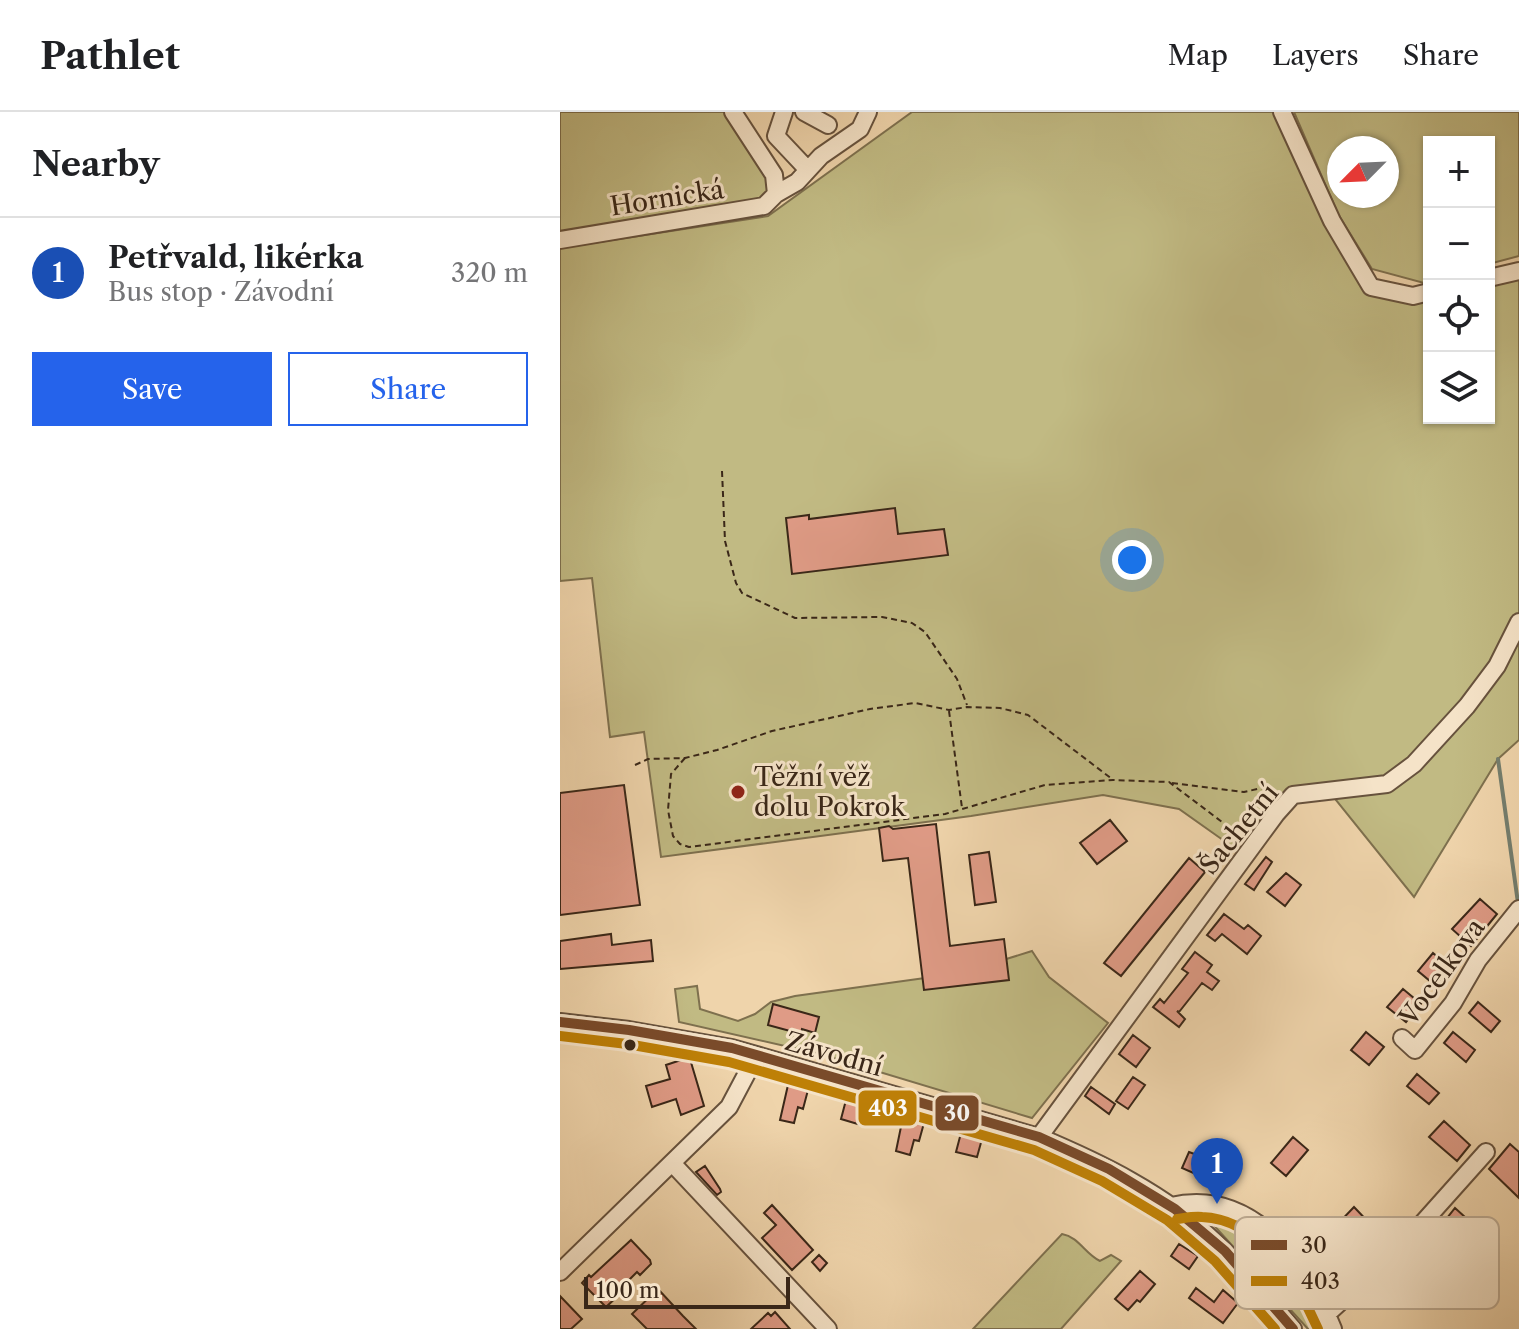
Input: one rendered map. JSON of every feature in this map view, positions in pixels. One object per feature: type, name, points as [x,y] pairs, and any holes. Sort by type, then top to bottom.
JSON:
[{"type":"street","points":[[733,112],[774,175],[776,194]]},
{"type":"street","points":[[784,112],[776,136],[808,170]]},
{"type":"street","points":[[804,112],[828,125]]},
{"type":"street","name":"Hornická","points":[[560,240],[764,206],[776,194],[797,182],[821,156],[860,129],[868,112]]},
{"type":"street","points":[[1282,112],[1332,221],[1371,287],[1413,296],[1423,294]]},
{"type":"street","points":[[1495,277],[1519,271]]},
{"type":"street","name":"Šachetní","points":[[1039,1137],[1293,795],[1387,784],[1414,764],[1467,706],[1497,666],[1519,622]]},
{"type":"street","name":"Vocelkova","points":[[1402,1038],[1415,1050],[1453,1003],[1478,960],[1517,912]]},
{"type":"street","name":"Závodní","points":[[560,1022],[691,1040],[1039,1137],[1107,1169],[1171,1206],[1215,1241],[1235,1264]]},
{"type":"street","points":[[560,1272],[729,1107],[756,1056]]},
{"type":"street","points":[[1428,1217],[1486,1152]]},
{"type":"street","points":[[673,1164],[828,1329]]},
{"type":"street","points":[[1171,1206],[1197,1202],[1217,1204],[1242,1217]]},
{"type":"street","name":"Závodní","points":[[1275,1309],[1293,1329]]},
{"type":"path","points":[[722,471],[725,541],[736,583],[742,593],[795,618],[882,617],[912,623],[925,632],[957,679],[967,707]]},
{"type":"path","points":[[635,765],[648,759],[685,758],[772,731],[870,709],[915,703],[949,710],[1000,708],[1028,715],[1113,780]]},
{"type":"path","points":[[949,710],[963,809]]},
{"type":"path","points":[[685,758],[671,774],[668,810],[673,836],[680,844],[689,847],[945,814],[1045,785],[1113,780],[1169,782],[1244,792],[1262,788],[1293,795]]},
{"type":"path","points":[[1169,782],[1253,845]]},
{"type":"shaded area","points":[[560,112],[733,112],[774,175],[767,200],[560,232]]},
{"type":"shaded area","points":[[912,112],[1282,112],[1327,200],[1327,208],[1331,208],[1371,287],[1423,291],[1423,424],[1495,424],[1495,277],[1519,271],[1519,740],[1498,759],[1414,897],[1328,790],[1293,795],[1253,845],[1235,832],[1237,850],[1179,809],[1103,795],[971,816],[661,857],[644,732],[610,737],[592,578],[560,581],[560,248],[768,216]]},
{"type":"shaded area","points":[[1294,112],[1519,112],[1519,256],[1495,262],[1495,136],[1423,136],[1423,283],[1372,269],[1335,208],[1399,208],[1399,136],[1327,136],[1327,188]]},
{"type":"shaded area","points":[[1032,951],[1049,977],[1108,1023],[1032,1118],[820,1054],[679,1022],[675,989],[697,986],[700,1009],[738,1021],[755,1014],[771,1002],[795,996],[961,973]]},
{"type":"shaded area","points":[[1212,1210],[1235,1220],[1235,1249],[1209,1220],[1206,1213]]},
{"type":"shaded area","points":[[1062,1234],[1073,1238],[1100,1261],[1111,1255],[1121,1261],[1061,1329],[973,1329]]},
{"type":"shaded area","points":[[1290,1309],[1315,1309],[1325,1329],[1308,1329]]},
{"type":"building","points":[[895,508],[898,534],[944,529],[948,555],[792,574],[786,518],[809,515],[809,519]]},
{"type":"building","points":[[624,785],[640,905],[560,915],[560,793]]},
{"type":"building","points":[[1110,820],[1127,841],[1097,864],[1080,843]]},
{"type":"building","points":[[936,824],[950,946],[1004,939],[1009,980],[924,990],[908,858],[883,861],[879,828]]},
{"type":"building","points":[[989,852],[996,902],[975,905],[969,855]]},
{"type":"building","points":[[1266,857],[1272,862],[1254,890],[1245,884]]},
{"type":"building","points":[[1189,858],[1205,872],[1121,976],[1104,963]]},
{"type":"building","points":[[1286,873],[1301,885],[1285,906],[1267,892]]},
{"type":"building","points":[[1480,899],[1497,914],[1471,946],[1452,929]]},
{"type":"building","points":[[1224,914],[1244,929],[1248,925],[1261,936],[1247,954],[1222,934],[1215,941],[1207,935]]},
{"type":"building","points":[[611,934],[612,945],[651,940],[653,961],[560,969],[560,941]]},
{"type":"building","points":[[1195,952],[1212,965],[1207,972],[1219,981],[1212,990],[1202,983],[1177,1011],[1185,1019],[1179,1027],[1153,1007],[1160,999],[1164,1003],[1188,973],[1182,969]]},
{"type":"building","points":[[1433,953],[1451,968],[1436,986],[1418,971]]},
{"type":"building","points":[[1403,989],[1421,1004],[1406,1022],[1387,1007]]},
{"type":"building","points":[[1478,1002],[1500,1021],[1491,1032],[1469,1013]]},
{"type":"building","points":[[773,1004],[819,1017],[815,1033],[802,1029],[801,1034],[768,1025]]},
{"type":"building","points":[[1366,1032],[1384,1047],[1369,1065],[1351,1050]]},
{"type":"building","points":[[1453,1032],[1475,1050],[1466,1062],[1444,1043]]},
{"type":"building","points":[[1133,1035],[1150,1048],[1136,1067],[1119,1054]]},
{"type":"building","points":[[690,1059],[704,1106],[681,1115],[676,1099],[652,1107],[646,1086],[670,1079],[666,1065]]},
{"type":"building","points":[[1417,1074],[1439,1093],[1429,1104],[1407,1086]]},
{"type":"building","points":[[1133,1077],[1145,1085],[1128,1109],[1116,1101]]},
{"type":"building","points":[[788,1085],[808,1090],[803,1109],[798,1107],[794,1123],[780,1120]]},
{"type":"building","points":[[1091,1087],[1115,1104],[1109,1114],[1085,1096]]},
{"type":"building","points":[[846,1100],[866,1106],[861,1125],[841,1119]]},
{"type":"building","points":[[903,1117],[924,1123],[919,1141],[914,1140],[910,1155],[896,1151]]},
{"type":"building","points":[[1444,1121],[1470,1145],[1457,1161],[1429,1137]]},
{"type":"building","points":[[961,1133],[982,1139],[977,1157],[956,1152]]},
{"type":"building","points":[[1293,1137],[1308,1150],[1286,1176],[1271,1163]]},
{"type":"building","points":[[1510,1144],[1519,1152],[1519,1198],[1489,1169]]},
{"type":"building","points":[[1189,1152],[1209,1156],[1207,1160],[1214,1163],[1207,1179],[1182,1168]]},
{"type":"building","points":[[705,1166],[720,1189],[717,1195],[696,1172]]},
{"type":"building","points":[[772,1205],[813,1250],[792,1270],[762,1238],[776,1225],[764,1213]]},
{"type":"building","points":[[1354,1207],[1364,1217],[1344,1217]]},
{"type":"building","points":[[1455,1208],[1465,1217],[1448,1217]]},
{"type":"building","points":[[631,1240],[651,1264],[640,1275],[637,1272],[606,1307],[582,1283]]},
{"type":"building","points":[[1179,1244],[1198,1256],[1189,1269],[1171,1256]]},
{"type":"building","points":[[819,1255],[827,1263],[820,1271],[812,1262]]},
{"type":"building","points":[[1140,1271],[1155,1284],[1140,1302],[1137,1300],[1128,1310],[1115,1299]]},
{"type":"building","points":[[1196,1288],[1214,1302],[1223,1290],[1235,1300],[1235,1307],[1223,1323],[1189,1298]]},
{"type":"building","points":[[658,1289],[696,1329],[647,1329],[632,1314]]},
{"type":"building","points":[[560,1296],[582,1319],[571,1329],[560,1329]]},
{"type":"building","points":[[775,1312],[790,1329],[751,1329],[768,1313],[771,1316]]},
{"type":"waterway","points":[[1498,759],[1518,903]]},
{"type":"transit line","name":"30","points":[[560,1022],[629,1030],[732,1048],[1039,1137],[1109,1169],[1175,1209],[1235,1262]]},
{"type":"transit line","name":"403","points":[[560,1036],[729,1062],[1034,1150],[1102,1181],[1167,1220],[1215,1261],[1235,1284]]},
{"type":"transit line","name":"403","points":[[1177,1219],[1199,1217],[1223,1220],[1235,1226]]},
{"type":"transit line","name":"403","points":[[1257,1309],[1275,1329]]},
{"type":"transit line","name":"30","points":[[1276,1309],[1293,1329]]},
{"type":"transit line","name":"403","points":[[1308,1309],[1318,1329]]},
{"type":"place","name":"Těžní věž dolu Pokrok","points":[[738,792]]},
{"type":"place","name":"Petřvald, likérka","points":[[1217,1204]]}]
